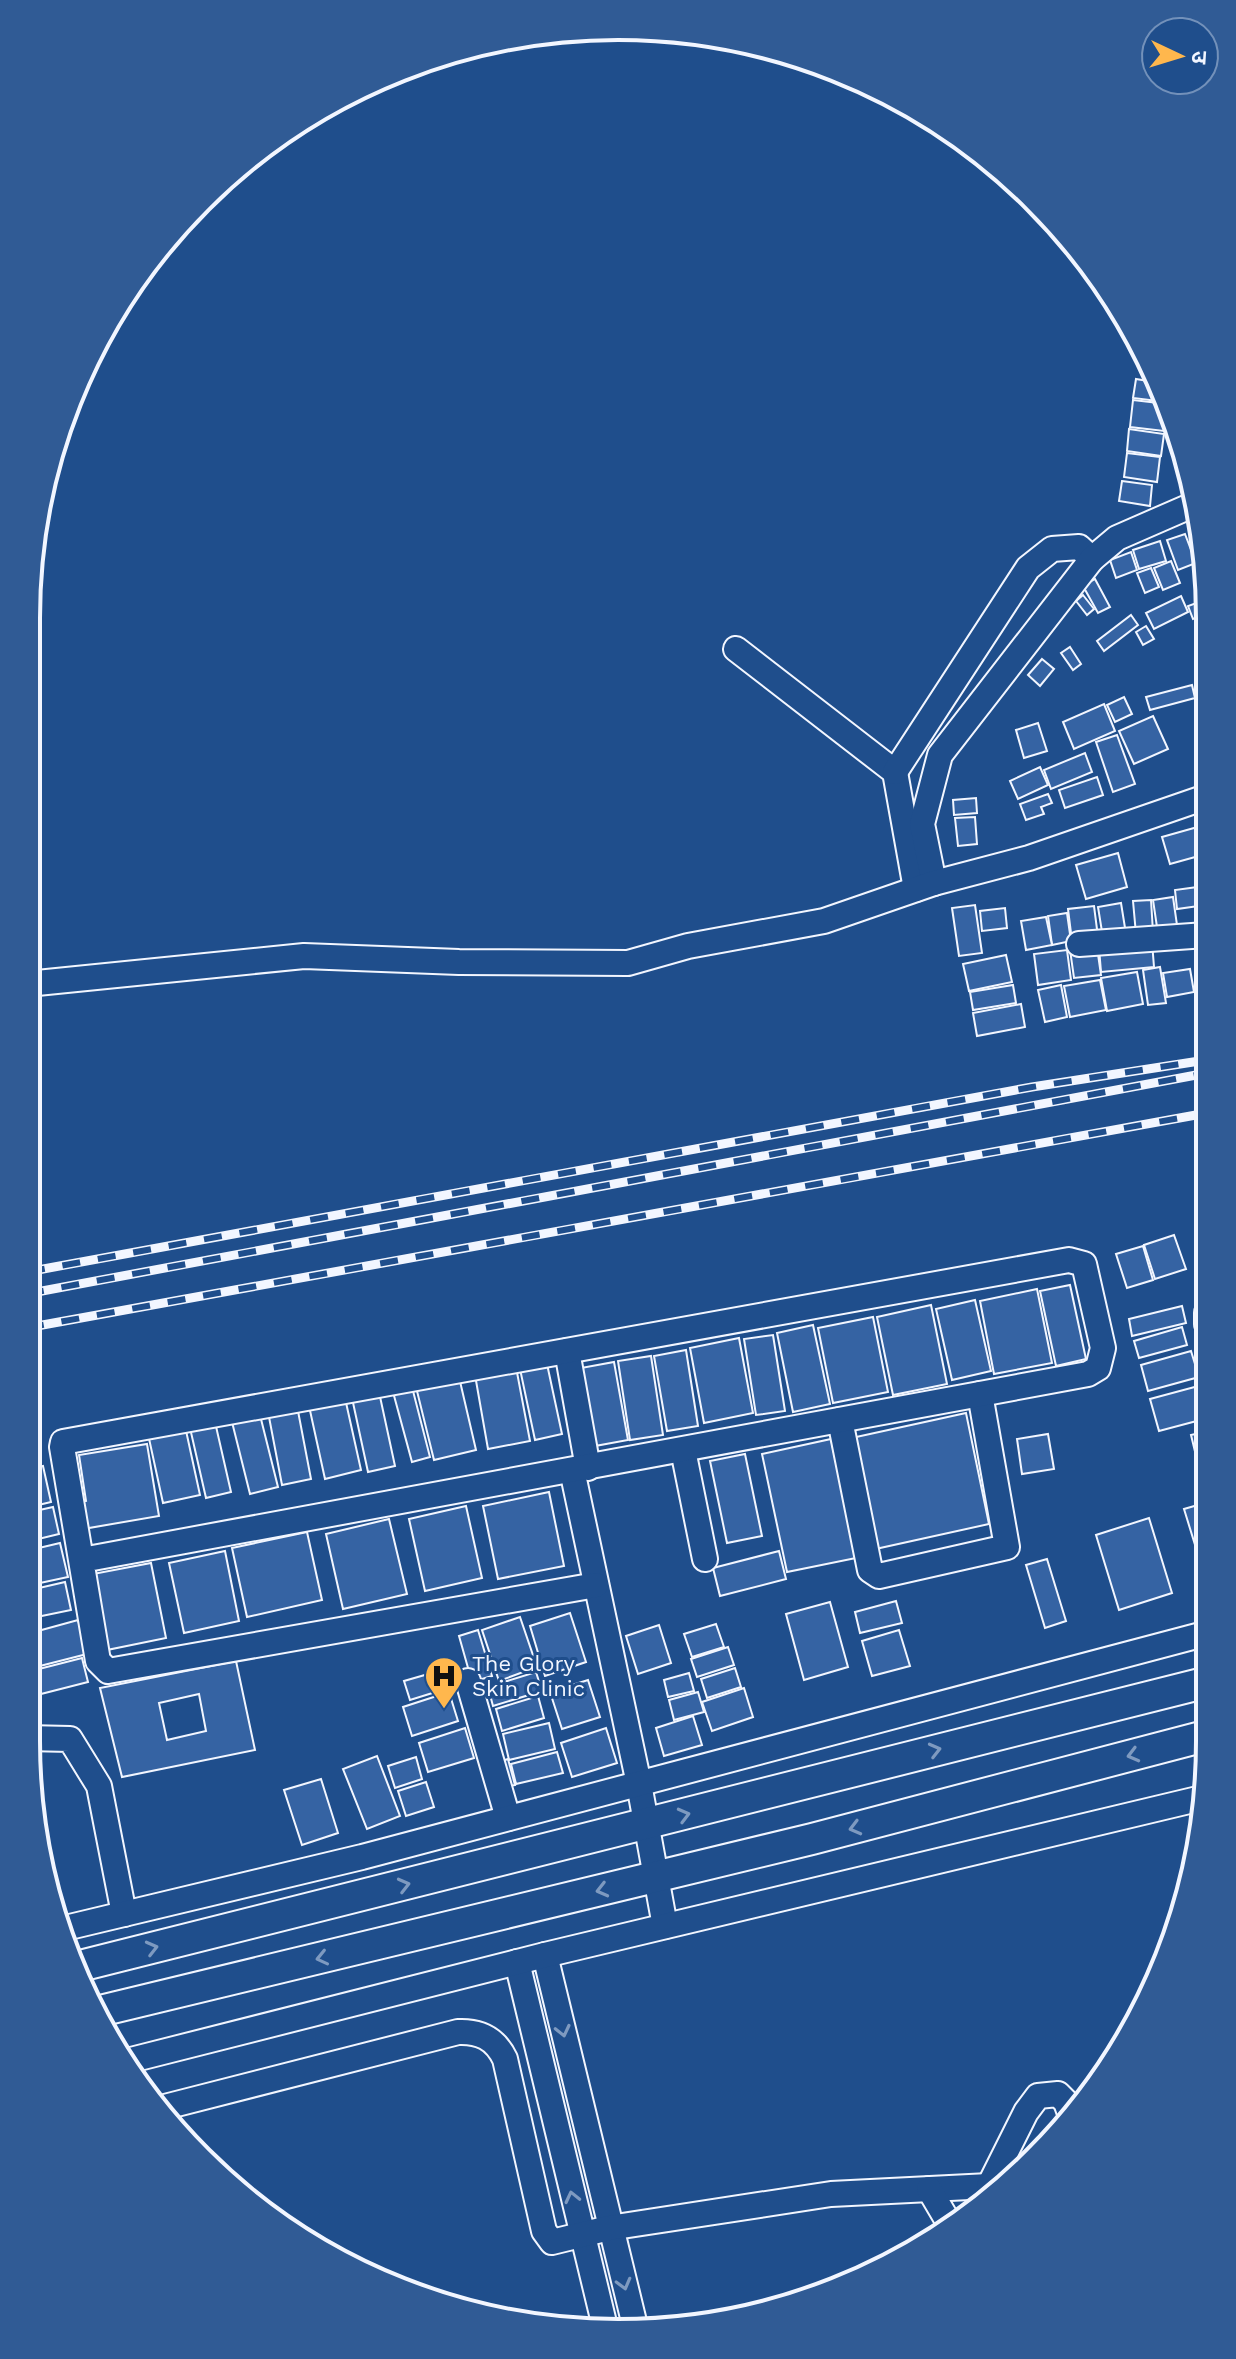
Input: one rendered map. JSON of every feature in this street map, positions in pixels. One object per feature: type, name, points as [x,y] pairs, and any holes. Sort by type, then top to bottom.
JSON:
[{"type":"main road","points":[[85,1965],[1196,1685]]},
{"type":"main road","points":[[106,2009],[812,1839],[1196,1738]]},
{"type":"street","points":[[925,886],[922,824],[940,755],[1092,559],[1117,538],[1185,508]]},
{"type":"street","points":[[895,772],[1028,568],[1052,549],[1079,547],[1092,559]]},
{"type":"street","points":[[736,649],[895,772],[925,886]]},
{"type":"street","points":[[40,983],[304,956],[459,962],[628,963],[688,946],[824,921],[925,886],[1029,858],[1196,800]]},
{"type":"street","points":[[1079,944],[1196,936]]},
{"type":"street","points":[[82,1560],[1088,1374],[1098,1368],[1103,1348],[1088,1271],[1078,1260],[67,1439],[62,1447],[98,1661],[108,1671],[596,1585]]},
{"type":"street","points":[[567,1351],[596,1585],[639,1784],[644,1826],[665,1926]]},
{"type":"street","points":[[840,1420],[870,1570],[879,1576],[1007,1547],[980,1394]]},
{"type":"street","points":[[683,1450],[705,1559]]},
{"type":"street","points":[[71,1927],[508,1818],[1196,1636]]},
{"type":"street","points":[[468,1681],[508,1818]]},
{"type":"street","points":[[40,1738],[70,1739],[99,1786],[124,1914]]},
{"type":"street","points":[[135,2059],[545,1955],[1018,1845],[1193,1800]]},
{"type":"street","points":[[545,1955],[633,2319]]},
{"type":"street","points":[[517,1962],[603,2319]]},
{"type":"street","points":[[170,2106],[458,2032],[481,2034],[496,2044],[505,2059],[548,2240],[831,2194],[986,2187]]},
{"type":"street","points":[[1005,2171],[1026,2112],[1038,2096],[1058,2094],[1067,2105]]},
{"type":"street","points":[[929,2189],[946,2217]]},
{"type":"building","points":[[1136,379],[1144,380],[1153,400],[1133,398]]},
{"type":"building","points":[[1133,400],[1154,402],[1164,431],[1130,427]]},
{"type":"building","points":[[1129,429],[1164,434],[1161,456],[1127,451]]},
{"type":"building","points":[[1127,453],[1160,457],[1157,482],[1124,477]]},
{"type":"building","points":[[1122,481],[1152,485],[1150,506],[1119,501]]},
{"type":"building","points":[[1185,534],[1193,564],[1178,570],[1167,540]]},
{"type":"building","points":[[1160,541],[1166,561],[1139,569],[1133,550]]},
{"type":"building","points":[[1131,552],[1137,570],[1116,578],[1110,560]]},
{"type":"building","points":[[1171,561],[1180,583],[1163,590],[1154,568]]},
{"type":"building","points":[[1151,568],[1159,587],[1145,593],[1137,573]]},
{"type":"building","points":[[1095,579],[1110,607],[1098,613],[1083,586]]},
{"type":"building","points":[[1083,595],[1094,609],[1087,615],[1076,601]]},
{"type":"building","points":[[1181,596],[1188,612],[1154,629],[1146,613]]},
{"type":"building","points":[[1196,603],[1196,618],[1193,619],[1188,606]]},
{"type":"building","points":[[1131,615],[1138,625],[1104,651],[1097,641]]},
{"type":"building","points":[[1146,626],[1154,639],[1143,645],[1136,632]]},
{"type":"building","points":[[1070,647],[1081,664],[1073,670],[1061,653]]},
{"type":"building","points":[[1042,659],[1054,669],[1040,686],[1028,675]]},
{"type":"building","points":[[1192,685],[1195,698],[1150,710],[1146,697]]},
{"type":"building","points":[[1124,697],[1132,714],[1115,722],[1107,705]]},
{"type":"building","points":[[1104,704],[1115,731],[1074,749],[1063,722]]},
{"type":"building","points":[[1153,716],[1168,749],[1134,764],[1119,731]]},
{"type":"building","points":[[1038,723],[1047,751],[1024,758],[1016,730]]},
{"type":"building","points":[[1117,735],[1135,784],[1113,792],[1096,742]]},
{"type":"building","points":[[1085,753],[1092,772],[1051,789],[1044,770]]},
{"type":"building","points":[[1040,767],[1048,785],[1018,799],[1010,781]]},
{"type":"building","points":[[1097,777],[1103,795],[1065,808],[1059,790]]},
{"type":"building","points":[[1048,794],[1052,803],[1041,807],[1044,814],[1026,820],[1020,804]]},
{"type":"building","points":[[976,798],[977,813],[954,815],[953,800]]},
{"type":"building","points":[[975,817],[977,844],[958,846],[955,818]]},
{"type":"building","points":[[1196,827],[1196,857],[1170,864],[1162,837]]},
{"type":"building","points":[[1118,853],[1127,887],[1086,899],[1076,865]]},
{"type":"building","points":[[1196,887],[1196,906],[1177,909],[1175,890]]},
{"type":"building","points":[[1173,897],[1178,932],[1158,934],[1153,900]]},
{"type":"building","points":[[1151,900],[1153,932],[1136,934],[1133,901]]},
{"type":"building","points":[[1121,903],[1126,934],[1103,938],[1098,907]]},
{"type":"building","points":[[975,905],[982,953],[959,956],[952,908]]},
{"type":"building","points":[[1094,906],[1098,937],[1072,941],[1068,909]]},
{"type":"building","points":[[1005,908],[1007,928],[982,931],[980,911]]},
{"type":"building","points":[[1067,913],[1071,941],[1052,945],[1048,916]]},
{"type":"building","points":[[1046,917],[1052,945],[1026,950],[1021,921]]},
{"type":"building","points":[[1152,942],[1154,967],[1101,972],[1099,948]]},
{"type":"building","points":[[1097,947],[1101,975],[1074,978],[1070,950]]},
{"type":"building","points":[[1067,950],[1071,980],[1038,985],[1034,954]]},
{"type":"building","points":[[1006,955],[1012,982],[969,991],[963,964]]},
{"type":"building","points":[[1160,967],[1166,1003],[1148,1005],[1143,970]]},
{"type":"building","points":[[1190,969],[1194,992],[1167,997],[1163,973]]},
{"type":"building","points":[[1137,972],[1143,1004],[1107,1011],[1101,978]]},
{"type":"building","points":[[1100,980],[1106,1010],[1070,1017],[1064,986]]},
{"type":"building","points":[[1013,985],[1016,1003],[973,1010],[970,992]]},
{"type":"building","points":[[1061,985],[1067,1017],[1045,1022],[1038,990]]},
{"type":"building","points":[[1021,1004],[1025,1027],[977,1036],[973,1013]]},
{"type":"building","points":[[1174,1235],[1186,1269],[1155,1279],[1144,1245]]},
{"type":"building","points":[[1143,1246],[1153,1280],[1127,1288],[1116,1254]]},
{"type":"building","points":[[1070,1285],[1086,1359],[1056,1366],[1040,1291]]},
{"type":"building","points":[[1037,1289],[1052,1363],[994,1374],[980,1301]]},
{"type":"building","points":[[975,1300],[991,1371],[952,1380],[936,1309]]},
{"type":"building","points":[[931,1305],[947,1384],[893,1395],[877,1317]]},
{"type":"building","points":[[1182,1306],[1186,1323],[1132,1336],[1129,1319]]},
{"type":"building","points":[[873,1317],[888,1392],[833,1403],[818,1328]]},
{"type":"building","points":[[813,1325],[830,1404],[793,1412],[777,1333]]},
{"type":"building","points":[[1182,1327],[1187,1345],[1139,1358],[1134,1341]]},
{"type":"building","points":[[773,1335],[785,1411],[756,1415],[744,1339]]},
{"type":"building","points":[[739,1338],[753,1413],[704,1423],[690,1348]]},
{"type":"building","points":[[686,1350],[698,1426],[667,1431],[654,1356]]},
{"type":"building","points":[[1191,1351],[1196,1378],[1148,1391],[1141,1365]]},
{"type":"building","points":[[651,1356],[663,1435],[630,1440],[618,1361]]},
{"type":"building","points":[[614,1362],[628,1440],[595,1446],[581,1368]]},
{"type":"building","points":[[547,1364],[562,1434],[535,1440],[520,1369]]},
{"type":"building","points":[[516,1367],[530,1441],[488,1449],[475,1375]]},
{"type":"building","points":[[459,1377],[476,1450],[434,1460],[416,1387]]},
{"type":"building","points":[[412,1387],[430,1457],[412,1462],[393,1392]]},
{"type":"building","points":[[1196,1387],[1196,1421],[1159,1431],[1150,1399]]},
{"type":"building","points":[[379,1392],[395,1466],[368,1472],[352,1398]]},
{"type":"building","points":[[345,1398],[361,1470],[325,1479],[309,1406]]},
{"type":"building","points":[[298,1411],[311,1479],[282,1485],[269,1417]]},
{"type":"building","points":[[966,1413],[989,1524],[871,1550],[847,1439]]},
{"type":"building","points":[[260,1415],[278,1487],[250,1494],[232,1422]]},
{"type":"building","points":[[215,1422],[231,1492],[206,1498],[190,1428]]},
{"type":"building","points":[[185,1426],[200,1495],[163,1503],[148,1434]]},
{"type":"building","points":[[1048,1434],[1054,1469],[1022,1474],[1017,1439]]},
{"type":"building","points":[[1196,1434],[1196,1456],[1191,1435]]},
{"type":"building","points":[[831,1439],[856,1558],[787,1572],[762,1454]]},
{"type":"building","points":[[147,1444],[159,1516],[83,1529],[78,1502],[86,1501],[79,1455]]},
{"type":"building","points":[[745,1454],[762,1536],[727,1543],[710,1461]]},
{"type":"building","points":[[43,1466],[51,1502],[40,1505],[40,1467]]},
{"type":"building","points":[[549,1492],[564,1566],[498,1579],[483,1506]]},
{"type":"building","points":[[466,1506],[482,1578],[425,1591],[409,1519]]},
{"type":"building","points":[[1196,1506],[1196,1548],[1184,1509]]},
{"type":"building","points":[[53,1507],[59,1534],[40,1539],[40,1510]]},
{"type":"building","points":[[1149,1518],[1172,1593],[1119,1610],[1096,1535]]},
{"type":"building","points":[[389,1519],[407,1594],[343,1609],[326,1534]]},
{"type":"building","points":[[307,1532],[322,1600],[247,1617],[232,1548]]},
{"type":"building","points":[[60,1543],[68,1577],[40,1583],[40,1548]]},
{"type":"building","points":[[225,1551],[239,1621],[184,1633],[169,1563]]},
{"type":"building","points":[[779,1551],[786,1579],[720,1596],[713,1568]]},
{"type":"building","points":[[1047,1559],[1066,1621],[1045,1628],[1026,1565]]},
{"type":"building","points":[[151,1563],[166,1638],[107,1650],[93,1574]]},
{"type":"building","points":[[65,1582],[71,1610],[40,1616],[40,1588]]},
{"type":"building","points":[[896,1601],[902,1623],[860,1633],[855,1612]]},
{"type":"building","points":[[830,1602],[848,1667],[804,1680],[786,1614]]},
{"type":"building","points":[[570,1613],[586,1662],[545,1676],[530,1626]]},
{"type":"building","points":[[520,1617],[537,1667],[499,1681],[482,1630]]},
{"type":"building","points":[[78,1620],[87,1654],[40,1666],[40,1630]]},
{"type":"building","points":[[716,1624],[724,1647],[692,1657],[684,1634]]},
{"type":"building","points":[[659,1625],[671,1663],[638,1674],[626,1636]]},
{"type":"building","points":[[478,1630],[492,1676],[472,1682],[459,1636]]},
{"type":"building","points":[[899,1630],[910,1666],[872,1676],[862,1641]]},
{"type":"building","points":[[728,1647],[734,1665],[697,1677],[691,1659]]},
{"type":"building","points":[[82,1658],[88,1682],[41,1694],[40,1669]]},
{"type":"building","points":[[236,1661],[255,1750],[122,1777],[100,1688]],"holes":[[[199,1694],[206,1731],[167,1740],[159,1703]]]},
{"type":"building","points":[[449,1668],[455,1686],[410,1700],[404,1681]]},
{"type":"building","points":[[735,1668],[741,1687],[707,1698],[701,1679]]},
{"type":"building","points":[[536,1672],[542,1691],[493,1706],[488,1687]]},
{"type":"building","points":[[689,1673],[694,1691],[668,1697],[664,1680]]},
{"type":"building","points":[[588,1680],[600,1717],[562,1729],[550,1692]]},
{"type":"building","points":[[744,1688],[753,1717],[712,1731],[702,1702]]},
{"type":"building","points":[[449,1692],[458,1721],[412,1736],[403,1707]]},
{"type":"building","points":[[698,1692],[704,1712],[674,1720],[669,1700]]},
{"type":"building","points":[[538,1696],[544,1718],[502,1731],[496,1709]]},
{"type":"building","points":[[693,1716],[702,1745],[664,1756],[656,1728]]},
{"type":"building","points":[[549,1723],[555,1749],[509,1760],[503,1734]]},
{"type":"building","points":[[465,1728],[474,1758],[428,1772],[419,1743]]},
{"type":"building","points":[[606,1728],[617,1763],[572,1777],[561,1743]]},
{"type":"building","points":[[557,1752],[563,1773],[516,1784],[511,1764]]},
{"type":"building","points":[[377,1756],[400,1816],[367,1829],[343,1769]]},
{"type":"building","points":[[416,1757],[422,1779],[395,1788],[388,1766]]},
{"type":"building","points":[[508,1759],[515,1785],[505,1787],[498,1762]]},
{"type":"building","points":[[321,1779],[338,1833],[302,1845],[284,1790]]},
{"type":"building","points":[[426,1782],[434,1807],[406,1816],[398,1791]]},
{"type":"railway","points":[[40,1270],[1032,1087],[1196,1062]]},
{"type":"railway","points":[[40,1291],[1196,1075]]},
{"type":"railway","points":[[40,1325],[1196,1115]]},
{"type":"place","name":"The Glory Skin Clinic","points":[[444,1710]]}]
